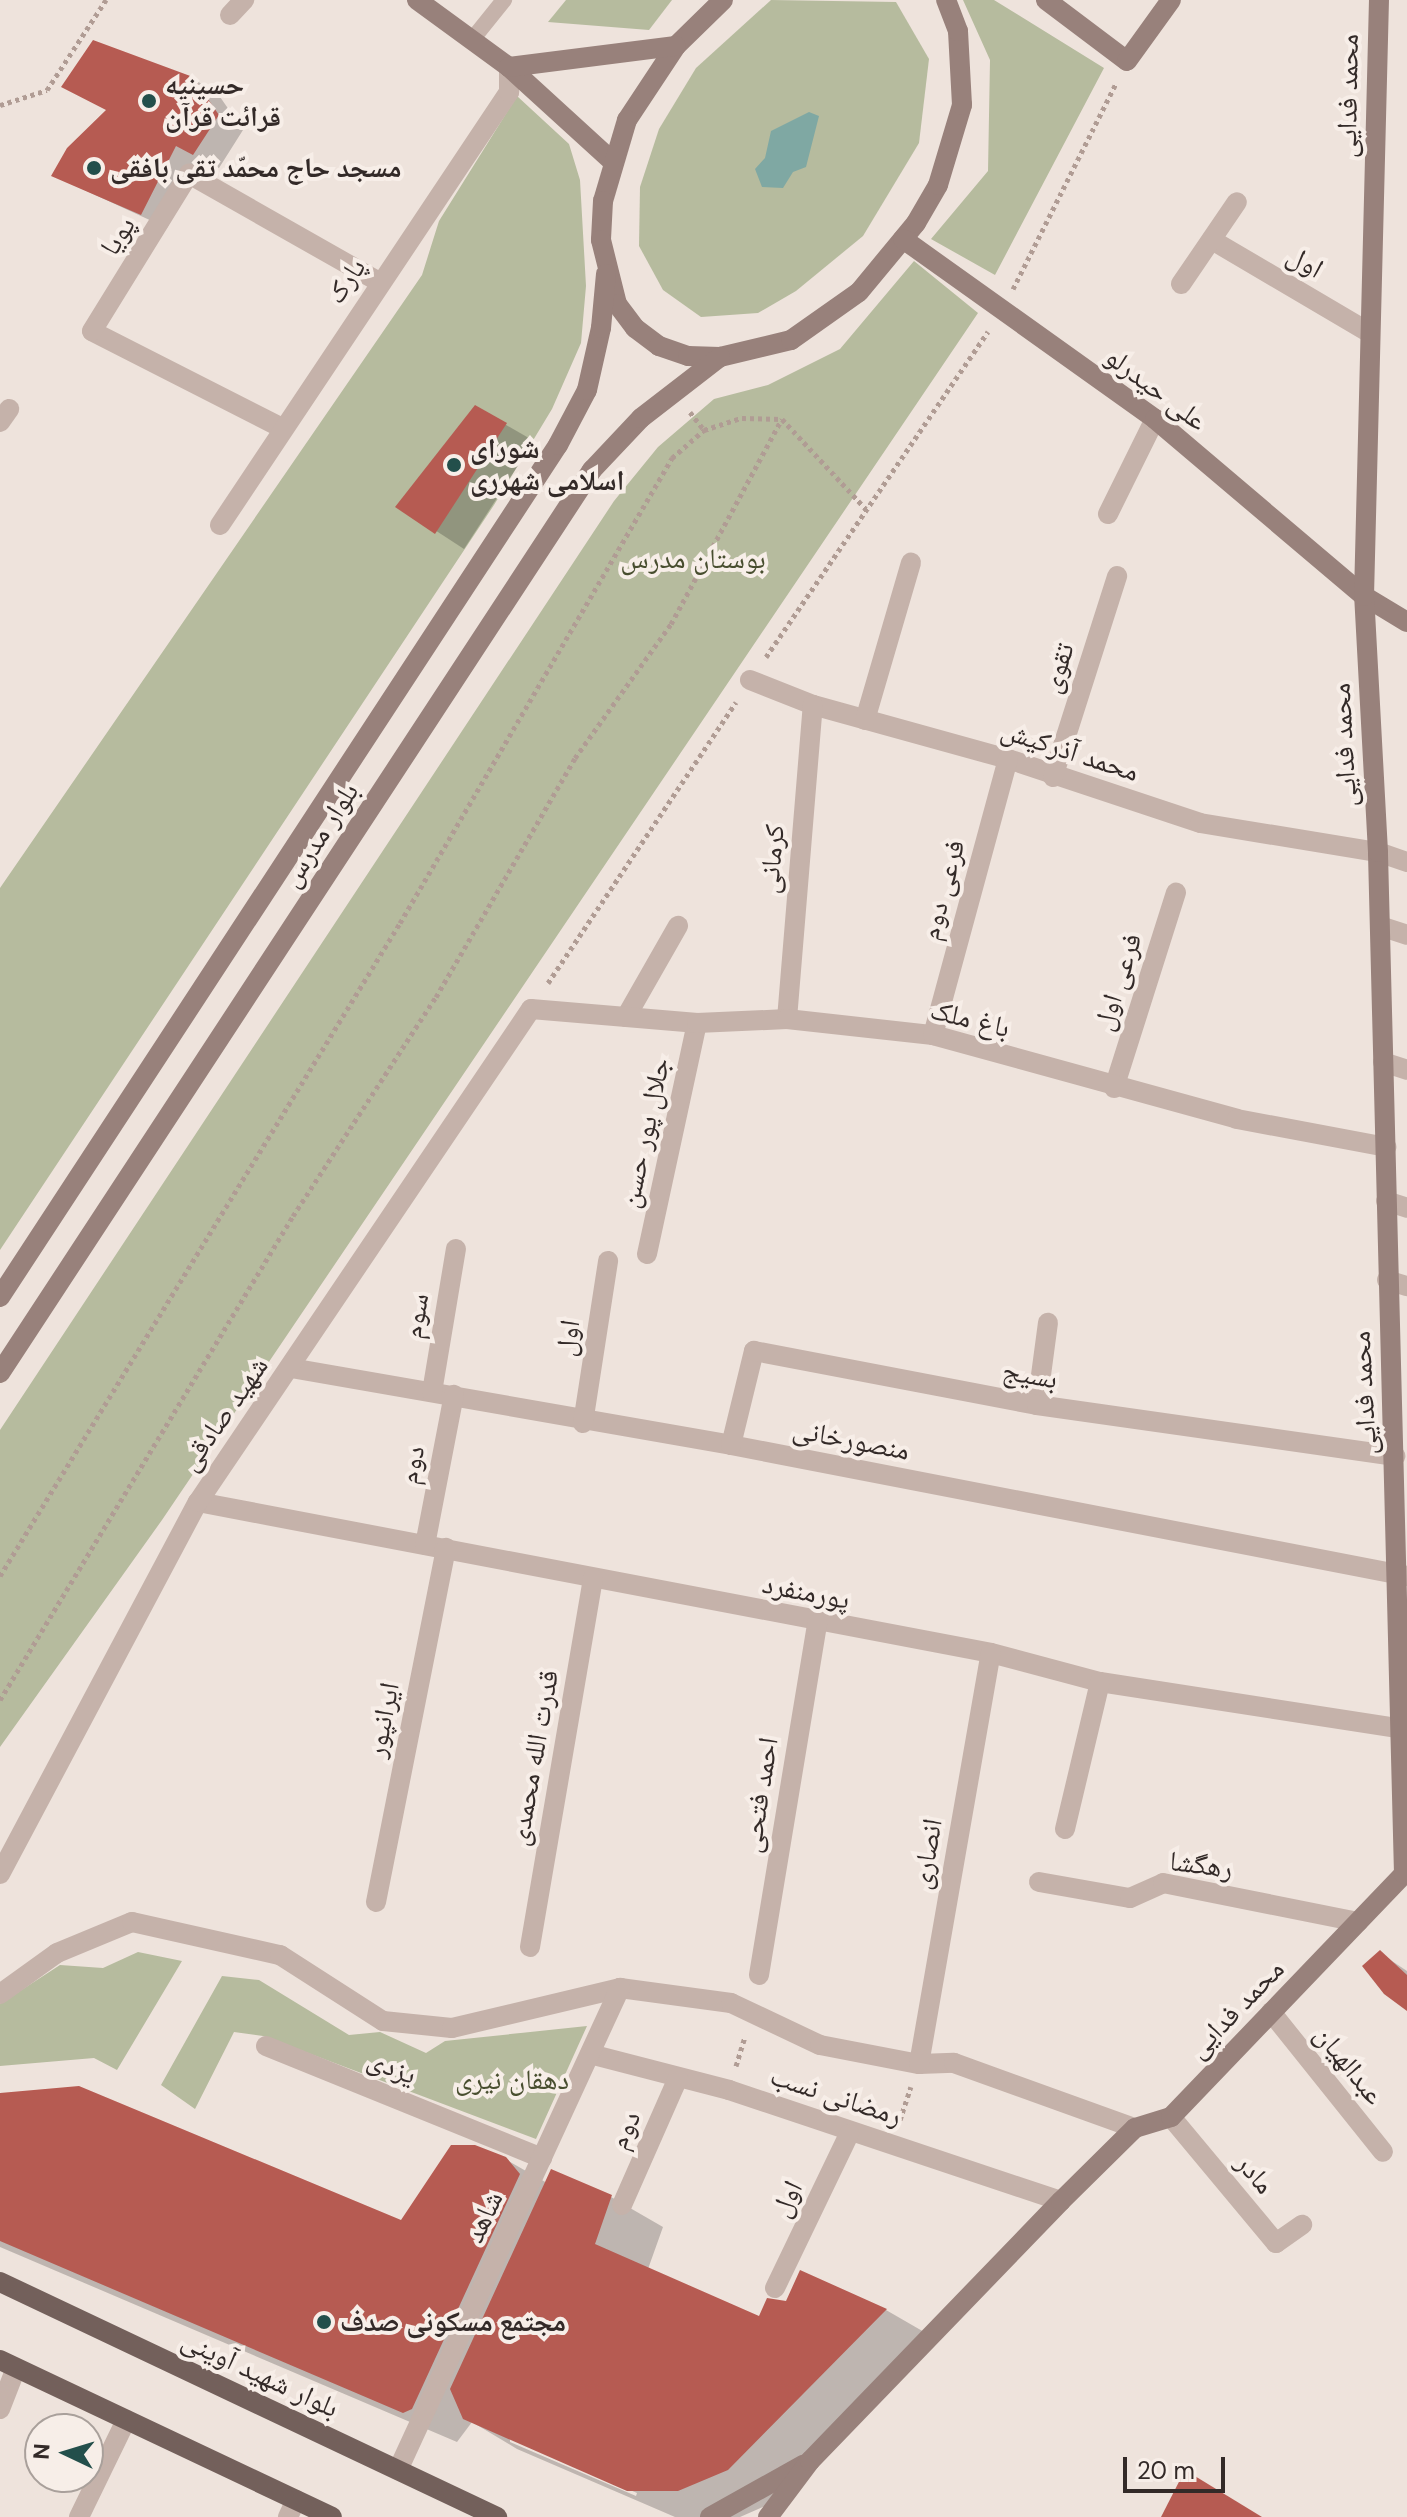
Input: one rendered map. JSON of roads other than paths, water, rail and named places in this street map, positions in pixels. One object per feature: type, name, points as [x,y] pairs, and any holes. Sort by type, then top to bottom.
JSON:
[{"type":"main road","name":"بلوار شهید آوینی","points":[[0,2282],[497,2517]]},
{"type":"main road","points":[[8,2364],[126,2420],[292,2508],[332,2517]]},
{"type":"street","points":[[417,0],[509,67],[612,161]]},
{"type":"street","points":[[723,0],[676,46],[627,120],[612,161],[603,201],[606,274],[617,304],[635,328],[659,346],[688,356],[720,357],[754,351],[802,332],[859,292],[903,239],[938,185],[962,105],[960,43],[946,0]]},
{"type":"street","points":[[1046,0],[1127,61],[1171,0]]},
{"type":"street","name":"محمد فدایی","points":[[768,2517],[810,2461],[1061,2201],[1135,2128],[1171,2117],[1406,1874],[1403,1574],[1395,1456],[1400,1431],[1387,1280],[1378,852],[1364,596],[1379,0]]},
{"type":"street","points":[[509,67],[676,46]]},
{"type":"street","name":"پارک","points":[[220,525],[379,282],[509,92],[509,67]]},
{"type":"street","name":"پویا","points":[[282,428],[92,331],[189,174],[379,282]]},
{"type":"street","points":[[1181,284],[1237,202]]},
{"type":"street","name":"علی حیدرلو","points":[[903,239],[1155,419],[1364,596],[1407,622]]},
{"type":"street","name":"اول","points":[[1212,240],[1370,333]]},
{"type":"street","name":"بلوار مدرس","points":[[0,1297],[558,445],[587,390],[601,328],[606,274]]},
{"type":"street","name":"بلوار مدرس","points":[[0,1373],[592,470],[641,418],[720,357]]},
{"type":"street","points":[[1108,514],[1155,419]]},
{"type":"street","points":[[865,720],[911,563]]},
{"type":"street","name":"تقوی","points":[[1053,777],[1117,576]]},
{"type":"street","name":"محمد آذرکیش","points":[[750,680],[813,705],[1008,759],[1053,777],[1200,823],[1378,852],[1407,862]]},
{"type":"street","name":"کرمانی","points":[[787,1019],[813,705]]},
{"type":"street","name":"فرعی دوم","points":[[933,1035],[1008,759]]},
{"type":"street","name":"فرعی اول","points":[[1114,1088],[1176,893]]},
{"type":"street","points":[[626,1017],[678,926]]},
{"type":"street","points":[[1380,926],[1407,935]]},
{"type":"street","name":"باغ ملک","points":[[531,1009],[697,1023],[787,1019],[933,1035],[1114,1088],[1237,1119],[1386,1147]]},
{"type":"street","name":"شهید صادقی","points":[[0,1874],[198,1502],[531,1009]]},
{"type":"street","name":"جلال پور حسن","points":[[647,1254],[697,1023]]},
{"type":"street","points":[[1383,1062],[1407,1070]]},
{"type":"street","points":[[1386,1201],[1407,1208]]},
{"type":"street","name":"سوم","points":[[432,1392],[456,1249]]},
{"type":"street","name":"اول","points":[[583,1423],[608,1261]]},
{"type":"street","points":[[1387,1280],[1407,1286]]},
{"type":"street","points":[[1037,1405],[1048,1323]]},
{"type":"street","name":"بسیج","points":[[731,1445],[754,1351],[1037,1405],[1395,1456]]},
{"type":"street","name":"منصورخانی","points":[[291,1368],[454,1395],[583,1423],[731,1445],[1403,1574]]},
{"type":"street","name":"دوم","points":[[436,1546],[454,1395]]},
{"type":"street","name":"پورمنفرد","points":[[198,1502],[436,1546],[817,1624],[991,1653],[1100,1682],[1404,1729]]},
{"type":"street","name":"ایرانپور","points":[[376,1902],[436,1546]]},
{"type":"street","name":"قدرت الله محمدی","points":[[530,1947],[593,1578]]},
{"type":"street","name":"احمد فتحی","points":[[759,1975],[817,1624]]},
{"type":"street","name":"انصاری","points":[[919,2064],[991,1653]]},
{"type":"street","points":[[1065,1829],[1100,1682]]},
{"type":"street","name":"رهگشا","points":[[1039,1882],[1130,1898],[1163,1883],[1358,1922]]},
{"type":"street","points":[[0,1994],[57,1953],[132,1922],[280,1955],[383,2021],[452,2028],[620,1988],[731,2003],[820,2045],[919,2064],[954,2063],[1135,2128]]},
{"type":"street","name":"شاهد","points":[[398,2470],[620,1988]]},
{"type":"street","name":"عبدالهیان","points":[[1271,2012],[1383,2152]]},
{"type":"street","name":"یزدی","points":[[266,2046],[542,2158]]},
{"type":"street","name":"رمضانی نسب","points":[[590,2054],[729,2090],[849,2134],[892,2143],[1061,2201]]},
{"type":"street","name":"دوم","points":[[622,2205],[678,2078]]},
{"type":"street","name":"مادر","points":[[1171,2117],[1276,2243],[1302,2225]]},
{"type":"street","name":"اول","points":[[775,2288],[849,2134]]},
{"type":"street","points":[[0,2409],[8,2364]]},
{"type":"street","points":[[79,2517],[126,2420]]},
{"type":"street","points":[[710,2517],[810,2461]]},
{"type":"lane","points":[[471,41],[504,0]]},
{"type":"water","points":[[809,112],[819,116],[806,167],[793,172],[783,188],[762,187],[755,169],[765,158],[771,131]]},
{"type":"place","name":"حسینیه قرائت قرآن","points":[[149,101]]},
{"type":"place","name":"مسجد حاج محمّد تقی بافقی","points":[[94,168]]},
{"type":"place","name":"شورای اسلامی شهرری","points":[[454,465]]},
{"type":"place","name":"مجتمع مسکونی صدف","points":[[324,2322]]},
{"type":"park label","name":"بوستان مدرس","points":[[693,559]]},
{"type":"park label","name":"دهقان نیری","points":[[512,2080]]}]
